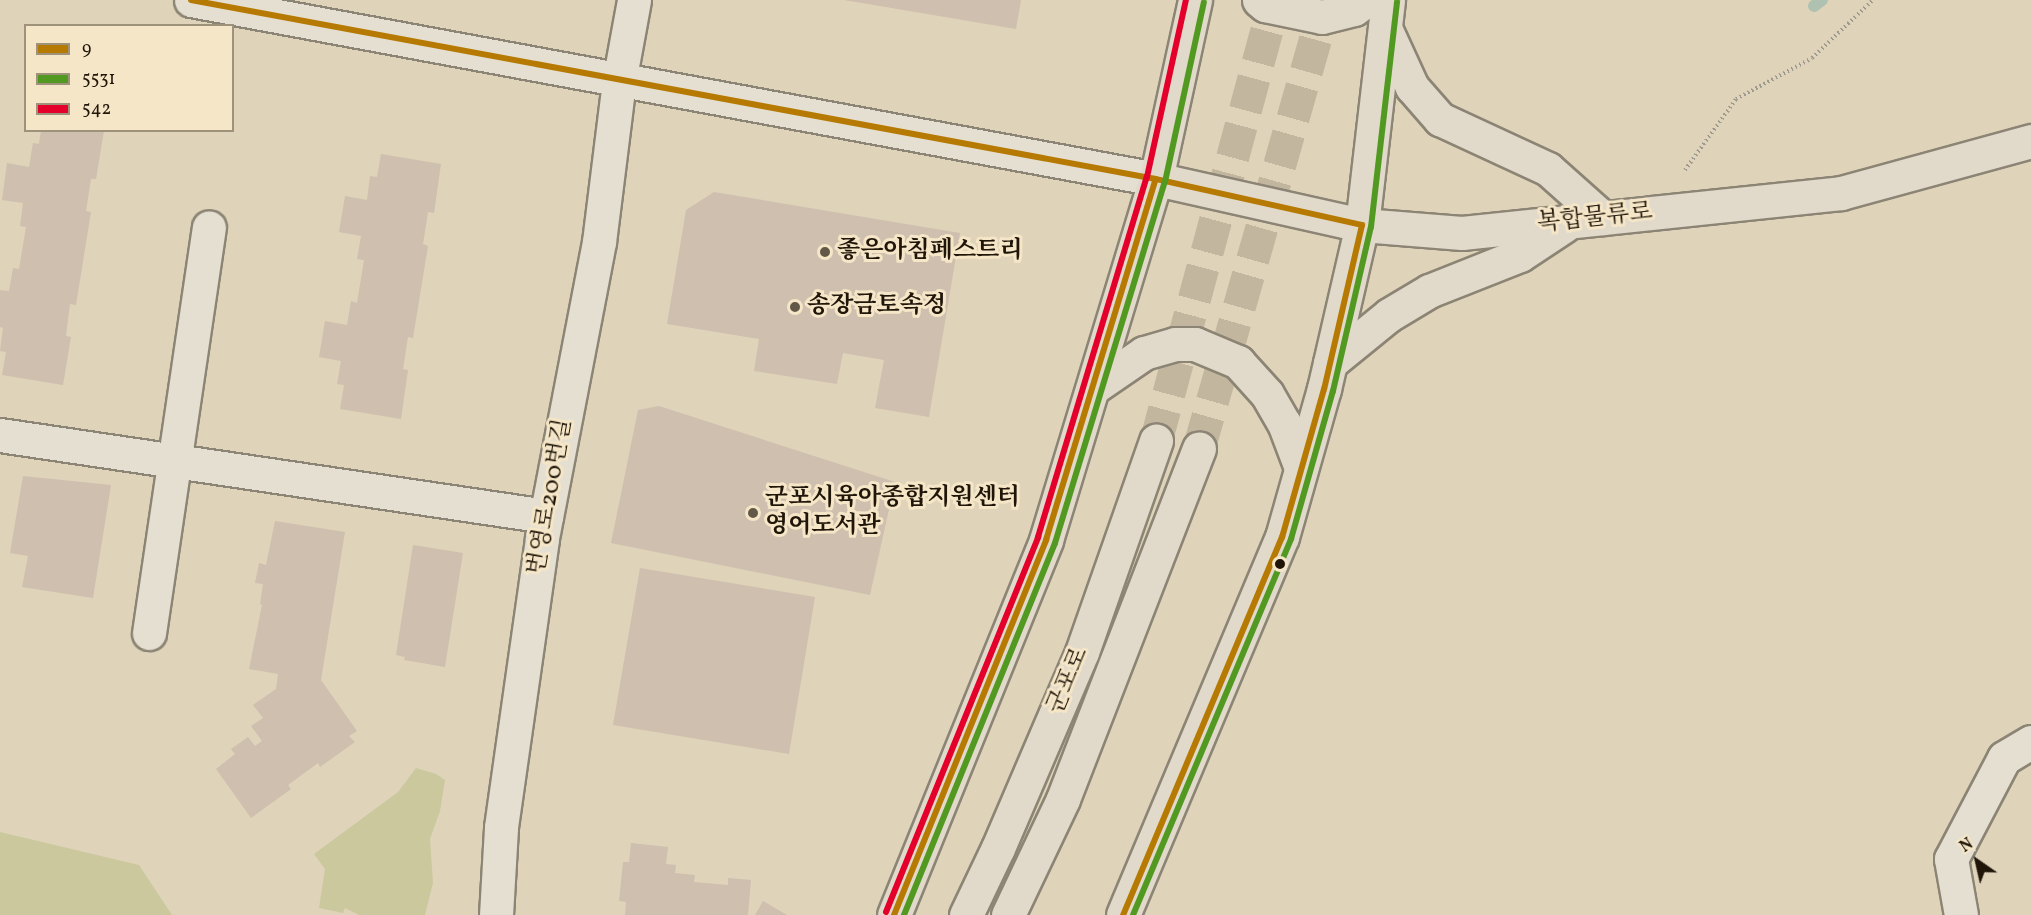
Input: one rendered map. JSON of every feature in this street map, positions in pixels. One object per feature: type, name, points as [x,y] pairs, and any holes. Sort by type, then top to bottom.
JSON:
[{"type":"main road","points":[[894,915],[1046,540],[1156,180],[1195,0]]},
{"type":"main road","points":[[1259,0],[1265,5],[1322,17],[1353,9],[1367,0]]},
{"type":"main road","points":[[1386,14],[1412,87],[1440,119],[1548,169],[1603,218]]},
{"type":"main road","points":[[1123,915],[1282,537],[1330,363],[1362,225],[1386,14]]},
{"type":"main road","name":"복합물류로","points":[[1156,180],[1362,225],[1461,233],[1840,193],[2031,141]]},
{"type":"main road","points":[[1330,363],[1389,315],[1429,291],[1520,255],[1571,221]]},
{"type":"main road","points":[[1093,388],[1144,353],[1175,344],[1195,344],[1238,362],[1267,394],[1284,423],[1301,468]]},
{"type":"main road","name":"군포로","points":[[966,915],[998,848],[1082,651],[1156,441]]},
{"type":"main road","name":"군포로","points":[[1008,915],[1063,799],[1199,448]]},
{"type":"street","points":[[191,0],[620,82],[1156,180]]},
{"type":"street","name":"번영로200번길","points":[[496,915],[501,827],[546,516],[599,242],[620,82],[634,0]]},
{"type":"street","points":[[149,633],[209,227]]},
{"type":"street","points":[[0,435],[546,516]]},
{"type":"street","points":[[1961,915],[1951,859],[2004,758],[2031,742]]},
{"type":"path","points":[[1653,213],[1736,99],[1812,58],[1873,0]]},
{"type":"shaded area","points":[[416,768],[436,774],[445,780],[440,811],[430,839],[433,883],[425,915],[359,915],[345,908],[343,913],[319,908],[325,869],[314,854],[398,792]]},
{"type":"shaded area","points":[[0,832],[139,865],[172,915],[0,915]]},
{"type":"building","points":[[844,0],[1021,0],[1016,29]]},
{"type":"building","points":[[41,132],[104,132],[96,179],[91,179],[86,211],[91,212],[76,305],[70,304],[66,336],[71,337],[63,385],[2,375],[6,352],[0,351],[3,328],[0,327],[0,290],[9,291],[13,268],[19,269],[26,227],[20,226],[23,203],[2,200],[7,163],[29,167],[33,143],[39,144]]},
{"type":"building","points":[[381,154],[441,164],[434,213],[428,212],[423,244],[428,246],[413,338],[408,337],[403,369],[408,370],[401,419],[340,409],[344,385],[337,384],[341,361],[319,357],[325,321],[347,325],[351,301],[357,303],[364,260],[357,259],[361,236],[339,232],[345,196],[367,200],[370,176],[377,177]]},
{"type":"building","points":[[714,192],[960,233],[929,417],[875,408],[884,360],[843,353],[837,384],[754,371],[759,339],[667,324],[686,210]]},
{"type":"building","name":"군포시육아종합지원센터 영어도서관","points":[[659,406],[895,482],[870,595],[611,543],[638,410]]},
{"type":"building","points":[[23,476],[111,485],[93,598],[22,587],[28,556],[10,553]]},
{"type":"building","points":[[275,521],[345,532],[321,680],[357,731],[349,736],[355,742],[320,767],[318,763],[288,785],[291,789],[251,818],[216,769],[235,754],[231,749],[248,737],[255,746],[262,741],[251,726],[263,718],[253,705],[276,689],[278,674],[249,669],[262,605],[260,604],[263,584],[255,583],[259,563],[266,565]]},
{"type":"building","points":[[413,545],[463,553],[445,667],[404,660],[405,657],[396,655]]},
{"type":"building","points":[[640,568],[815,597],[789,754],[613,725]]},
{"type":"building","points":[[631,843],[668,847],[666,864],[676,865],[675,873],[695,875],[694,882],[728,885],[728,878],[751,880],[748,915],[625,915],[626,902],[619,901],[623,862],[629,862]]},
{"type":"building","points":[[763,901],[787,915],[755,915]]},
{"type":"waterway","points":[[1814,6],[1822,0]]},
{"type":"tunnel","points":[[1156,441],[1275,0]]},
{"type":"tunnel","points":[[1199,448],[1327,0]]},
{"type":"transit line","name":"9","points":[[191,0],[1156,179],[1362,225],[1324,389],[1282,537],[1123,915]]},
{"type":"transit line","name":"542","points":[[886,912],[1038,537],[1147,177],[1186,0]]},
{"type":"transit line","name":"5531","points":[[1133,915],[1291,539],[1333,391],[1371,227],[1397,1]]},
{"type":"transit line","name":"5531","points":[[904,915],[1055,543],[1165,182],[1204,2]]},
{"type":"transit line","name":"9","points":[[894,915],[1046,540],[1156,179]]},
{"type":"place","name":"좋은아침페스트리","points":[[825,252]]},
{"type":"place","name":"송장금토속정","points":[[795,307]]},
{"type":"place","name":"군포시육아종합지원센터 영어도서관","points":[[753,513]]}]
